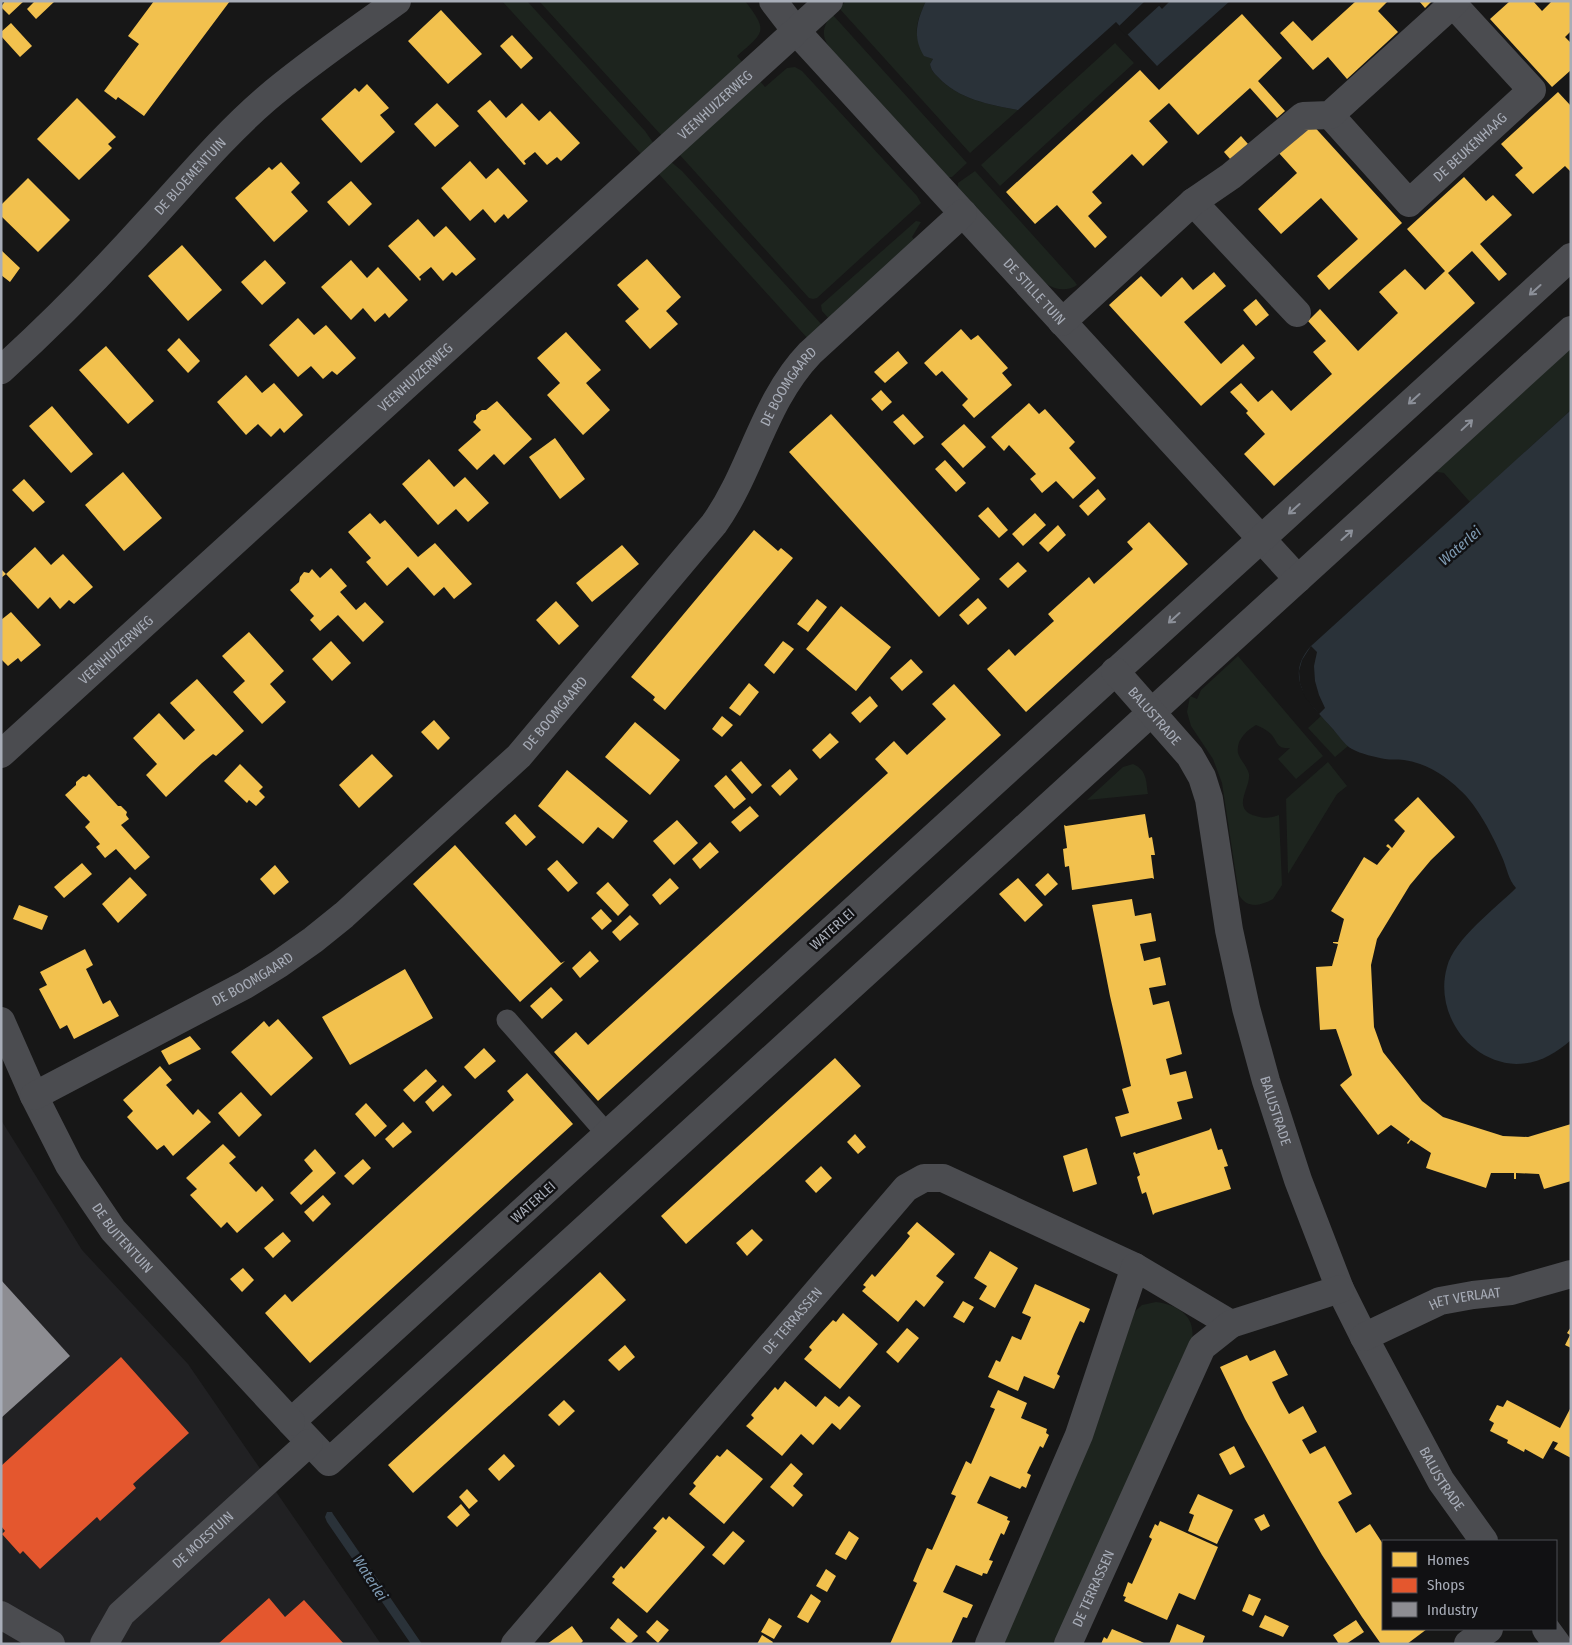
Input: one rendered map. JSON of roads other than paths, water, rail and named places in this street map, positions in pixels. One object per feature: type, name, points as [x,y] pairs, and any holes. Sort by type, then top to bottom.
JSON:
[{"type":"street","name":"DE BLOEMENTUIN","points":[[1,370],[41,334],[93,282],[216,148],[266,99],[397,1]]},
{"type":"street","name":"DE STILLE TUIN","points":[[773,1],[796,31],[1298,579]]},
{"type":"street","name":"VEENHUIZERWEG","points":[[1,754],[829,1]]},
{"type":"street","name":"DE BEUKENHAAG","points":[[1454,3],[1532,90],[1409,203],[1330,115],[1454,3]]},
{"type":"street","points":[[1062,322],[1194,202],[1231,176],[1303,116],[1330,115]]},
{"type":"street","points":[[1194,202],[1297,313]]},
{"type":"street","name":"DE BOOMGAARD","points":[[34,1096],[245,985],[307,945],[344,915],[519,756],[720,516],[775,402],[794,371],[963,213]]},
{"type":"street","name":"WATERLEI","points":[[291,1422],[1571,257]]},
{"type":"street","points":[[291,1422],[329,1462],[1571,330]]},
{"type":"street","name":"BALUSTRADE","points":[[1115,671],[1190,756],[1207,788],[1229,930],[1255,1042],[1276,1115],[1298,1180],[1340,1289],[1364,1337],[1441,1481],[1483,1540]]},
{"type":"street","name":"DE BUITENTUIN","points":[[1,1020],[34,1096],[68,1164],[113,1230],[291,1422]]},
{"type":"street","points":[[507,1020],[607,1134]]},
{"type":"street","name":"DE TERRASSEN","points":[[515,1644],[906,1188],[924,1178],[943,1178],[1136,1267],[1231,1324]]},
{"type":"street","points":[[989,1644],[1079,1435],[1136,1267]]},
{"type":"street","name":"HET VERLAAT","points":[[1364,1337],[1440,1301],[1511,1291],[1571,1274]]},
{"type":"street","name":"DE TERRASSEN","points":[[1068,1644],[1202,1347],[1231,1324],[1340,1289]]},
{"type":"street","name":"DE MOESTUIN","points":[[104,1644],[121,1614],[309,1442]]},
{"type":"street","points":[[1,1615],[51,1644]]},
{"type":"street","points":[[1468,1644],[1488,1630]]},
{"type":"street","points":[[1547,1630],[1557,1644]]},
{"type":"water","points":[[926,1],[1155,1],[1162,9],[1170,1],[1230,1],[1157,66],[1116,22],[1018,110],[965,96],[946,85],[934,73],[930,64],[933,59],[924,56],[920,49],[917,35],[918,22]]},
{"type":"water","name":"Waterlei","points":[[1571,410],[1571,1040],[1559,1050],[1546,1057],[1524,1064],[1516,1064],[1499,1061],[1483,1054],[1459,1032],[1450,1017],[1444,984],[1451,956],[1458,946],[1487,914],[1516,888],[1509,877],[1502,857],[1489,831],[1466,796],[1448,779],[1434,770],[1412,762],[1368,755],[1346,745],[1308,699],[1299,679],[1299,668],[1303,657],[1311,646]]},
{"type":"water","name":"Waterlei","points":[[327,1512],[332,1512],[422,1644],[411,1644],[327,1522],[325,1517]]}]
